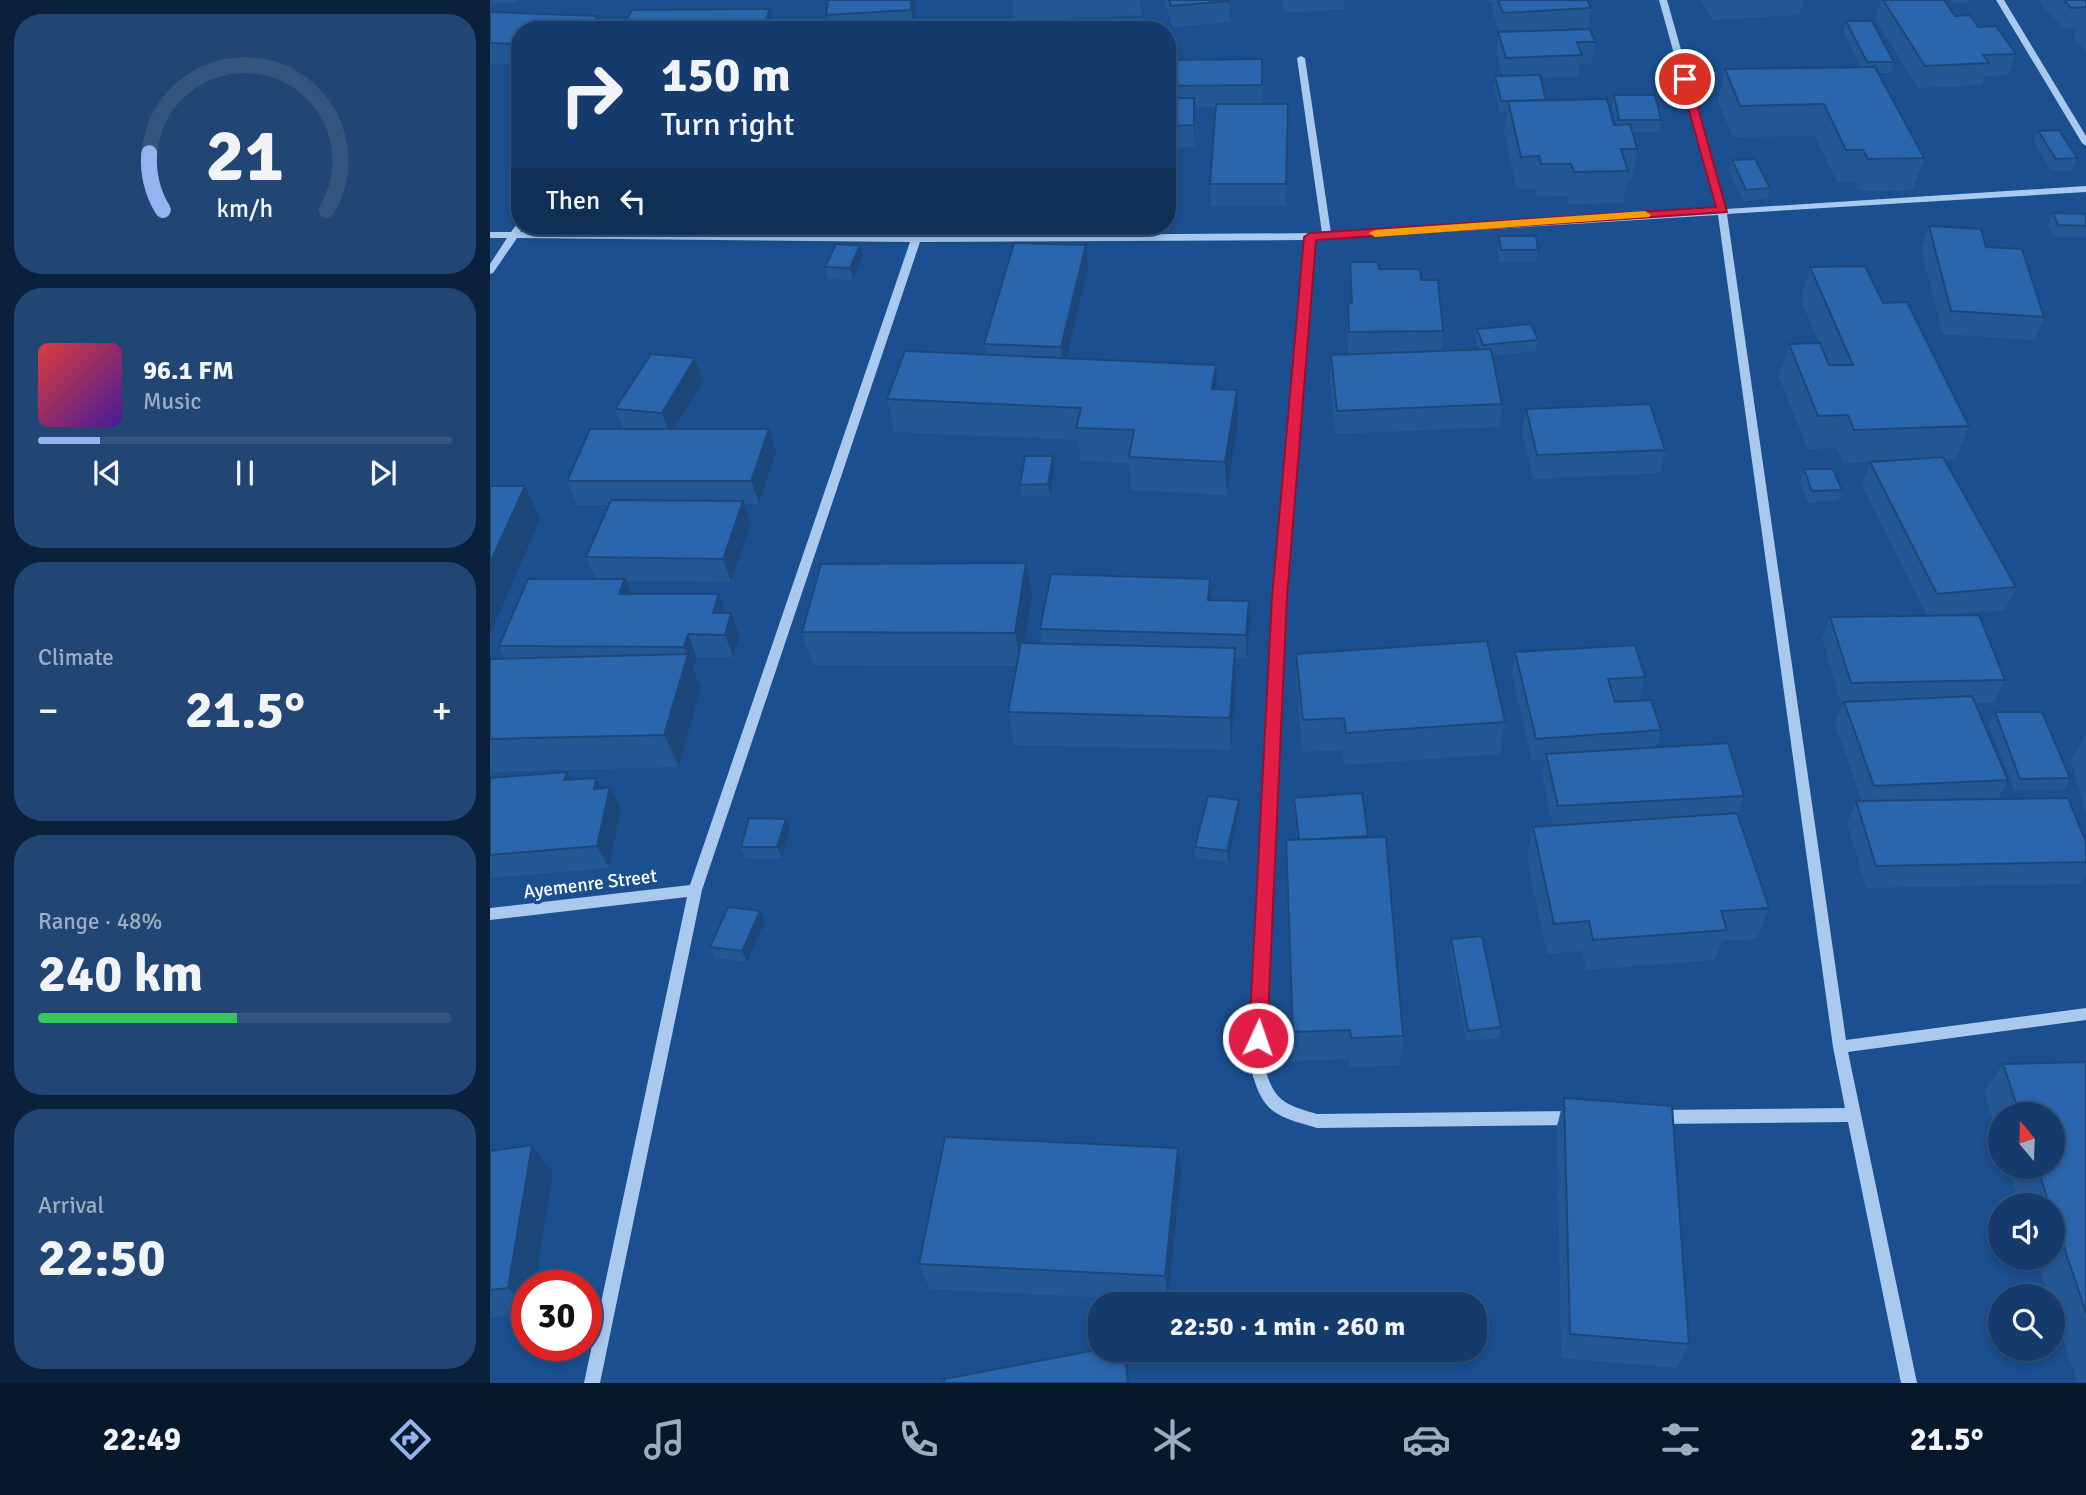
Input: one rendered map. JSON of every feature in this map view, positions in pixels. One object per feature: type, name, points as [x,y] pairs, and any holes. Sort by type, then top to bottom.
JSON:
[{"type":"street","points":[[1663,0],[1722,210],[1840,1048],[1909,1383]]},
{"type":"street","points":[[2000,0],[2086,143]]},
{"type":"street","points":[[1301,58],[1328,236]]},
{"type":"street","points":[[739,235],[916,239],[1310,237],[2086,189]]},
{"type":"street","points":[[490,234],[511,231]]},
{"type":"street","points":[[490,271],[514,235]]},
{"type":"street","points":[[1310,237],[1279,597],[1257,1065],[1262,1090],[1278,1110],[1317,1121],[1592,1118]]},
{"type":"street","points":[[592,1383],[695,890],[916,239]]},
{"type":"street","name":"Ayemenre Street","points":[[490,914],[695,890]]},
{"type":"street","points":[[1840,1048],[2086,1014]]},
{"type":"street","points":[[1647,1117],[1854,1115]]},
{"type":"building","points":[[828,0],[911,0],[911,10],[826,15]]},
{"type":"building","points":[[1169,0],[1229,0],[1229,1],[1171,6]]},
{"type":"building","points":[[1498,0],[1587,0],[1591,8],[1503,13]]},
{"type":"building","points":[[1883,0],[1944,0],[1955,16],[1970,15],[1978,27],[1996,26],[2016,54],[1983,55],[1989,63],[1925,66]]},
{"type":"building","points":[[2064,0],[2086,0],[2086,7],[2071,8]]},
{"type":"building","points":[[770,9],[765,21],[626,21],[632,10]]},
{"type":"building","points":[[490,12],[598,16],[594,21],[511,21],[511,44],[490,43]]},
{"type":"building","points":[[1846,21],[1872,21],[1894,62],[1867,62]]},
{"type":"building","points":[[1590,29],[1595,42],[1577,42],[1582,55],[1506,58],[1498,32]]},
{"type":"building","points":[[1262,59],[1262,85],[1176,86],[1176,60]]},
{"type":"building","points":[[1875,67],[1924,158],[1868,159],[1863,150],[1846,150],[1824,104],[1740,106],[1725,69]]},
{"type":"building","points":[[1540,75],[1546,100],[1501,101],[1495,76]]},
{"type":"building","points":[[1614,95],[1655,95],[1661,120],[1619,120]]},
{"type":"building","points":[[1176,98],[1194,98],[1194,125],[1176,126]]},
{"type":"building","points":[[1607,99],[1614,125],[1630,124],[1637,149],[1621,149],[1628,171],[1574,172],[1571,164],[1541,164],[1539,156],[1521,157],[1508,101]]},
{"type":"building","points":[[1216,104],[1288,104],[1286,184],[1210,184]]},
{"type":"building","points":[[2059,130],[2077,158],[2056,159],[2038,131]]},
{"type":"building","points":[[1755,159],[1770,188],[1746,190],[1732,160]]},
{"type":"building","points":[[2053,213],[2086,214],[2086,226],[2058,225]]},
{"type":"building","points":[[1929,226],[1981,229],[1986,247],[2022,249],[2044,317],[1951,311]]},
{"type":"building","points":[[1499,236],[1536,236],[1538,250],[1501,250]]},
{"type":"building","points":[[1014,243],[1086,245],[1061,347],[984,344]]},
{"type":"building","points":[[836,244],[860,245],[850,268],[825,267]]},
{"type":"building","points":[[1350,262],[1378,262],[1379,269],[1420,269],[1421,280],[1438,280],[1443,331],[1349,332],[1348,304],[1352,303]]},
{"type":"building","points":[[1865,266],[1883,303],[1907,302],[1969,426],[1854,430],[1848,415],[1818,416],[1789,344],[1820,343],[1829,365],[1853,365],[1810,267]]},
{"type":"building","points":[[1531,324],[1538,340],[1483,345],[1477,329]]},
{"type":"building","points":[[1491,349],[1502,404],[1337,411],[1331,355]]},
{"type":"building","points":[[905,351],[1216,365],[1212,389],[1237,390],[1225,462],[1129,457],[1134,430],[1076,428],[1081,408],[887,399]]},
{"type":"building","points":[[651,354],[695,358],[662,413],[615,409]]},
{"type":"building","points":[[1650,404],[1665,450],[1537,455],[1526,409]]},
{"type":"building","points":[[590,429],[769,429],[751,481],[567,481]]},
{"type":"building","points":[[1025,456],[1053,456],[1048,484],[1020,485]]},
{"type":"building","points":[[1943,457],[2016,587],[1937,594],[1870,462]]},
{"type":"building","points":[[1804,469],[1833,469],[1842,490],[1812,491]]},
{"type":"building","points":[[490,486],[525,486],[490,563]]},
{"type":"building","points":[[611,500],[743,501],[723,559],[586,557]]},
{"type":"building","points":[[1026,563],[1015,633],[802,632],[821,564]]},
{"type":"building","points":[[1051,574],[1210,579],[1208,600],[1249,601],[1246,635],[1040,629]]},
{"type":"building","points":[[528,579],[625,579],[619,594],[719,594],[713,613],[731,613],[725,635],[688,634],[684,647],[499,646]]},
{"type":"building","points":[[1979,615],[2005,680],[1851,683],[1830,617]]},
{"type":"building","points":[[1487,641],[1505,722],[1346,733],[1344,718],[1303,720],[1296,654]]},
{"type":"building","points":[[1021,643],[1235,648],[1230,718],[1008,712]]},
{"type":"building","points":[[1635,645],[1645,677],[1608,679],[1615,702],[1651,700],[1661,730],[1536,739],[1515,652]]},
{"type":"building","points":[[688,654],[664,735],[490,739],[490,659]]},
{"type":"building","points":[[1972,696],[2008,780],[1874,786],[1844,702]]},
{"type":"building","points":[[1995,712],[2042,712],[2070,778],[2020,779]]},
{"type":"building","points":[[1728,743],[1744,796],[1558,806],[1546,754]]},
{"type":"building","points":[[567,772],[564,780],[596,778],[594,789],[610,787],[597,846],[490,855],[490,778]]},
{"type":"building","points":[[1362,793],[1368,836],[1299,840],[1294,798]]},
{"type":"building","points":[[1208,796],[1239,800],[1227,851],[1195,847]]},
{"type":"building","points":[[2068,798],[2086,842],[2086,862],[1876,866],[1856,801]]},
{"type":"building","points":[[1737,813],[1769,908],[1721,911],[1727,930],[1593,940],[1589,921],[1554,924],[1533,827]]},
{"type":"building","points":[[749,818],[786,819],[777,847],[741,847]]},
{"type":"building","points":[[1386,837],[1403,1036],[1351,1038],[1350,1030],[1293,1032],[1286,840]]},
{"type":"building","points":[[728,907],[760,911],[742,951],[710,947]]},
{"type":"building","points":[[1482,936],[1501,1027],[1468,1031],[1451,939]]},
{"type":"building","points":[[2086,1062],[2086,1313],[2065,1250],[2065,1193],[2046,1193],[2041,1180],[2065,1180],[2065,1102],[2016,1102],[2003,1064]]},
{"type":"building","points":[[1564,1098],[1672,1106],[1689,1344],[1570,1334]]},
{"type":"building","points":[[945,1137],[1178,1148],[1165,1276],[919,1264]]},
{"type":"building","points":[[532,1145],[508,1288],[490,1290],[490,1151]]},
{"type":"building","points":[[1088,1351],[1088,1362],[1126,1362],[1128,1383],[944,1383],[944,1379]]},
{"type":"slow traffic","points":[[1375,233],[1645,215]]},
{"type":"route","points":[[1258,1038],[1279,597],[1310,237],[1722,210],[1685,79]]}]
